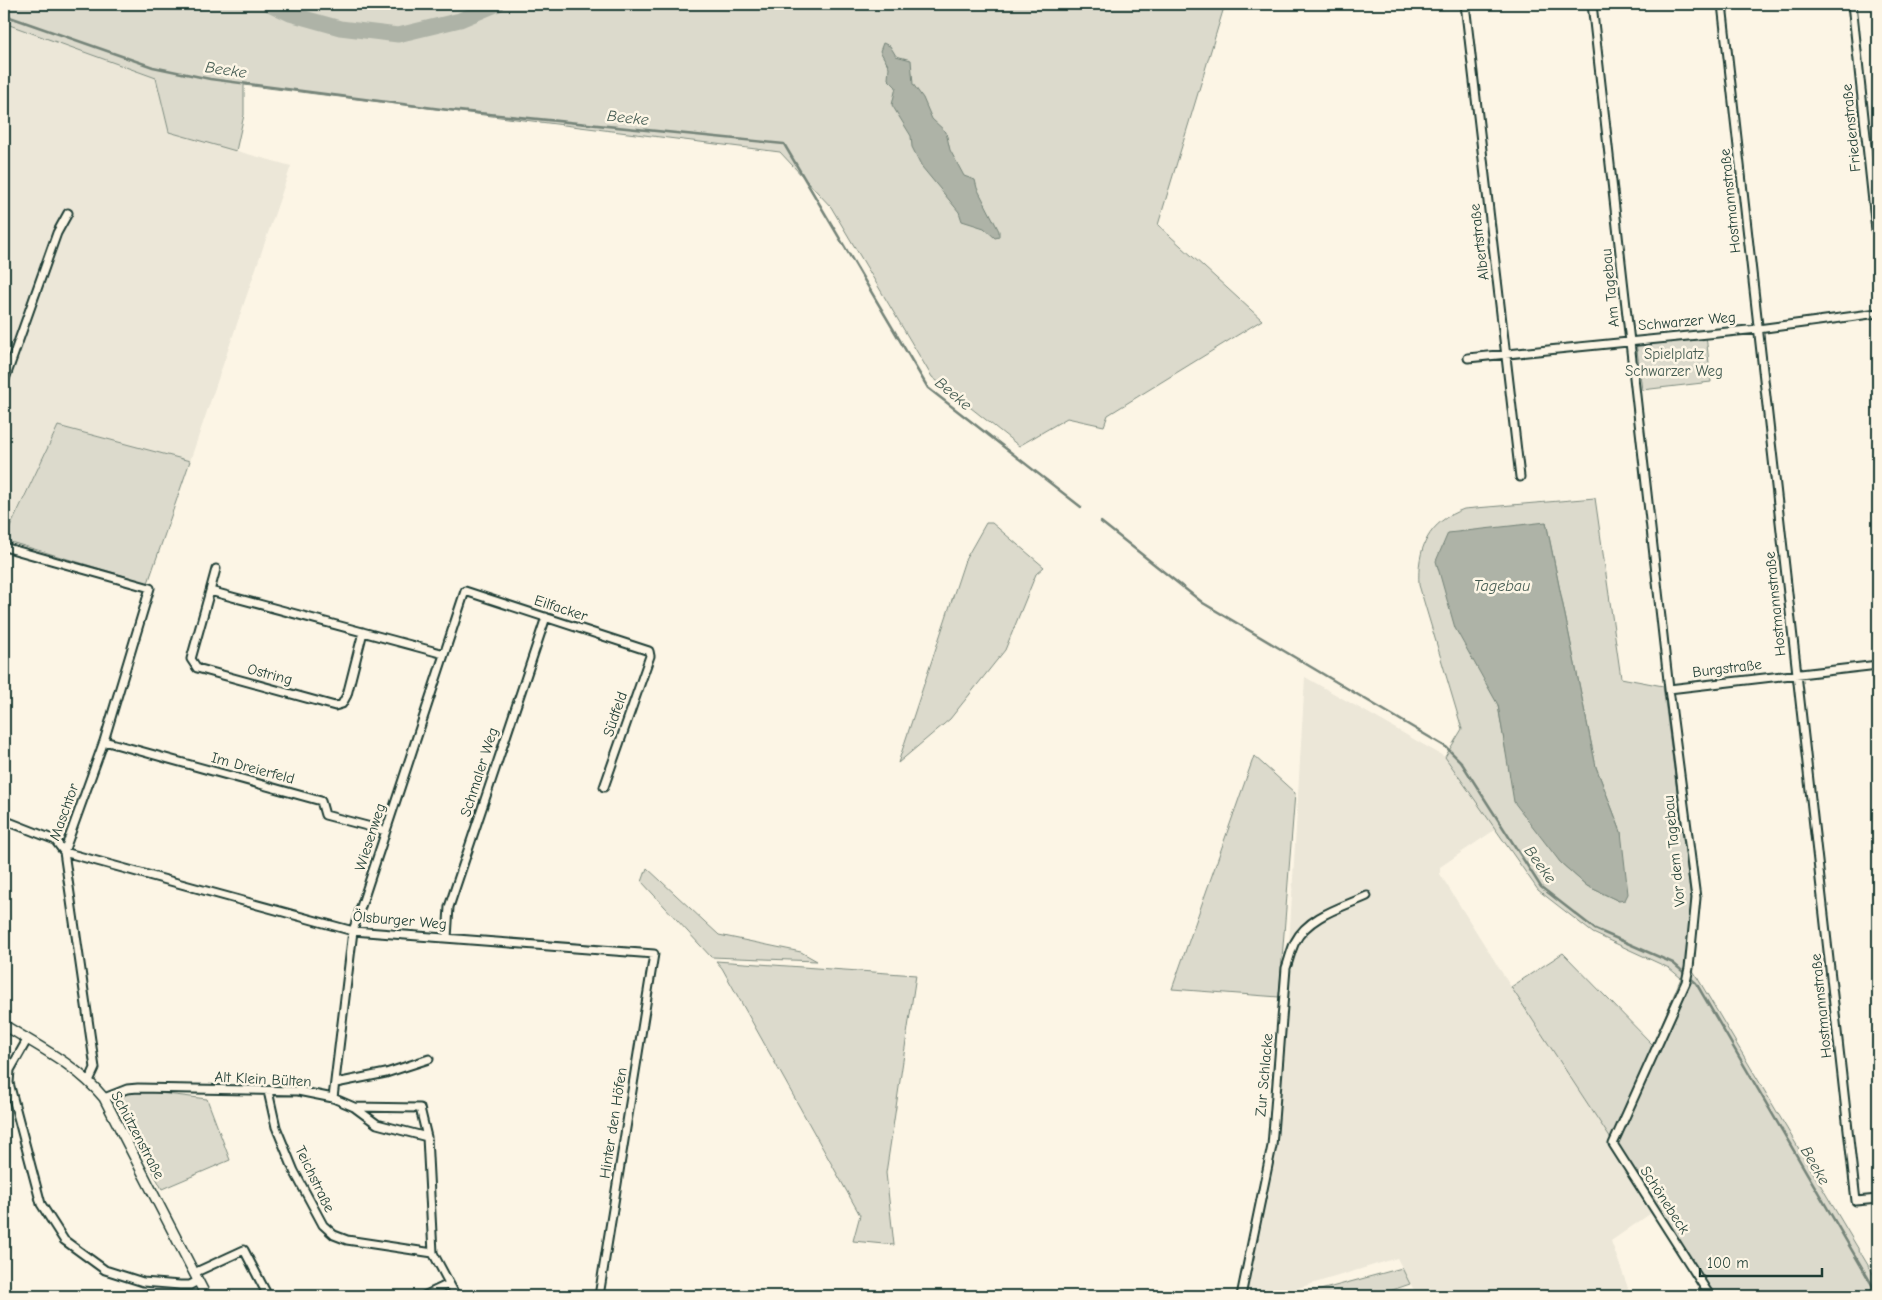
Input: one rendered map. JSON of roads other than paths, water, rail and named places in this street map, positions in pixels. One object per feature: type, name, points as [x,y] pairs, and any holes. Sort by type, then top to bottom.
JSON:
[{"type":"street","name":"Albertstraße","points":[[1465,4],[1520,477]]},
{"type":"street","name":"Am Tagebau","points":[[1592,4],[1669,689]]},
{"type":"street","name":"Hostmannstraße","points":[[1722,4],[1856,1201],[1878,1199]]},
{"type":"street","name":"Friedenstraße","points":[[1852,4],[1878,249]]},
{"type":"street","points":[[4,382],[57,233],[68,214]]},
{"type":"street","name":"Schwarzer Weg","points":[[1468,358],[1630,340],[1758,329],[1878,313]]},
{"type":"street","name":"Maschtor","points":[[4,547],[150,588],[104,741],[64,852],[95,1068],[89,1081]]},
{"type":"street","name":"Ostring","points":[[216,569],[191,659],[192,665],[197,668],[335,706],[342,704],[347,695],[363,632]]},
{"type":"street","name":"Eilfacker","points":[[465,591],[649,651]]},
{"type":"street","name":"Wiesenweg","points":[[334,1098],[353,931],[465,591]]},
{"type":"street","points":[[210,592],[444,654]]},
{"type":"street","name":"Schmaler Weg","points":[[447,938],[449,907],[546,617]]},
{"type":"street","name":"Südfeld","points":[[604,787],[650,656],[649,651]]},
{"type":"street","name":"Burgstraße","points":[[1669,689],[1878,665]]},
{"type":"street","name":"Vor dem Tagebau","points":[[1612,1144],[1686,982],[1689,968],[1696,898],[1669,689]]},
{"type":"street","name":"Im Dreierfeld","points":[[104,741],[321,801],[325,815],[386,831]]},
{"type":"street","points":[[4,820],[55,840],[64,852]]},
{"type":"street","name":"Ölsburger Weg","points":[[64,852],[353,931],[654,954]]},
{"type":"street","name":"Zur Schlacke","points":[[1241,1296],[1272,1146],[1286,968],[1295,940],[1308,927],[1324,914],[1367,896]]},
{"type":"street","name":"Hinter den Höfen","points":[[599,1296],[654,954]]},
{"type":"street","name":"Schützenstraße","points":[[4,1025],[89,1081],[104,1098],[206,1296]]},
{"type":"street","points":[[26,1040],[10,1070],[9,1083],[41,1204],[64,1240],[105,1270],[143,1282],[180,1285],[190,1285],[196,1277],[244,1250],[268,1296]]},
{"type":"street","points":[[336,1083],[386,1073],[429,1059]]},
{"type":"street","name":"Alt Klein Bülten","points":[[104,1098],[127,1089],[138,1088],[298,1091],[334,1098],[354,1106],[377,1124],[427,1137]]},
{"type":"street","name":"Teichstraße","points":[[268,1091],[276,1127],[294,1171],[323,1225],[334,1235],[347,1240],[433,1252]]},
{"type":"street","points":[[354,1106],[420,1108],[427,1137],[433,1252],[456,1296]]},
{"type":"street","name":"Schönebeck","points":[[1612,1144],[1710,1296]]},
{"type":"street","points":[[424,1296],[450,1284]]},
{"type":"water","points":[[883,43],[890,46],[896,56],[911,60],[913,84],[923,98],[932,119],[946,132],[950,150],[964,176],[975,180],[977,188],[999,231],[999,237],[995,238],[984,228],[962,221],[959,212],[922,167],[912,147],[911,136],[892,105],[896,87],[888,79],[889,67],[880,51]]},
{"type":"water","name":"Tagebau","points":[[1546,522],[1596,767],[1621,832],[1628,894],[1625,900],[1619,901],[1587,886],[1560,862],[1514,802],[1498,705],[1455,628],[1436,561],[1448,533]]},
{"type":"waterway","points":[[269,4],[290,14],[340,28],[398,35],[460,20],[498,4]]},
{"type":"waterway","name":"Beeke","points":[[4,15],[153,67],[210,79],[449,110],[784,144],[928,388],[1081,507]]},
{"type":"waterway","name":"Beeke","points":[[1101,522],[1203,603],[1446,747],[1461,762],[1541,887],[1595,929],[1673,963],[1696,983],[1878,1295]]},
{"type":"park label","name":"Spielplatz Schwarzer Weg","points":[[1674,362]]}]
